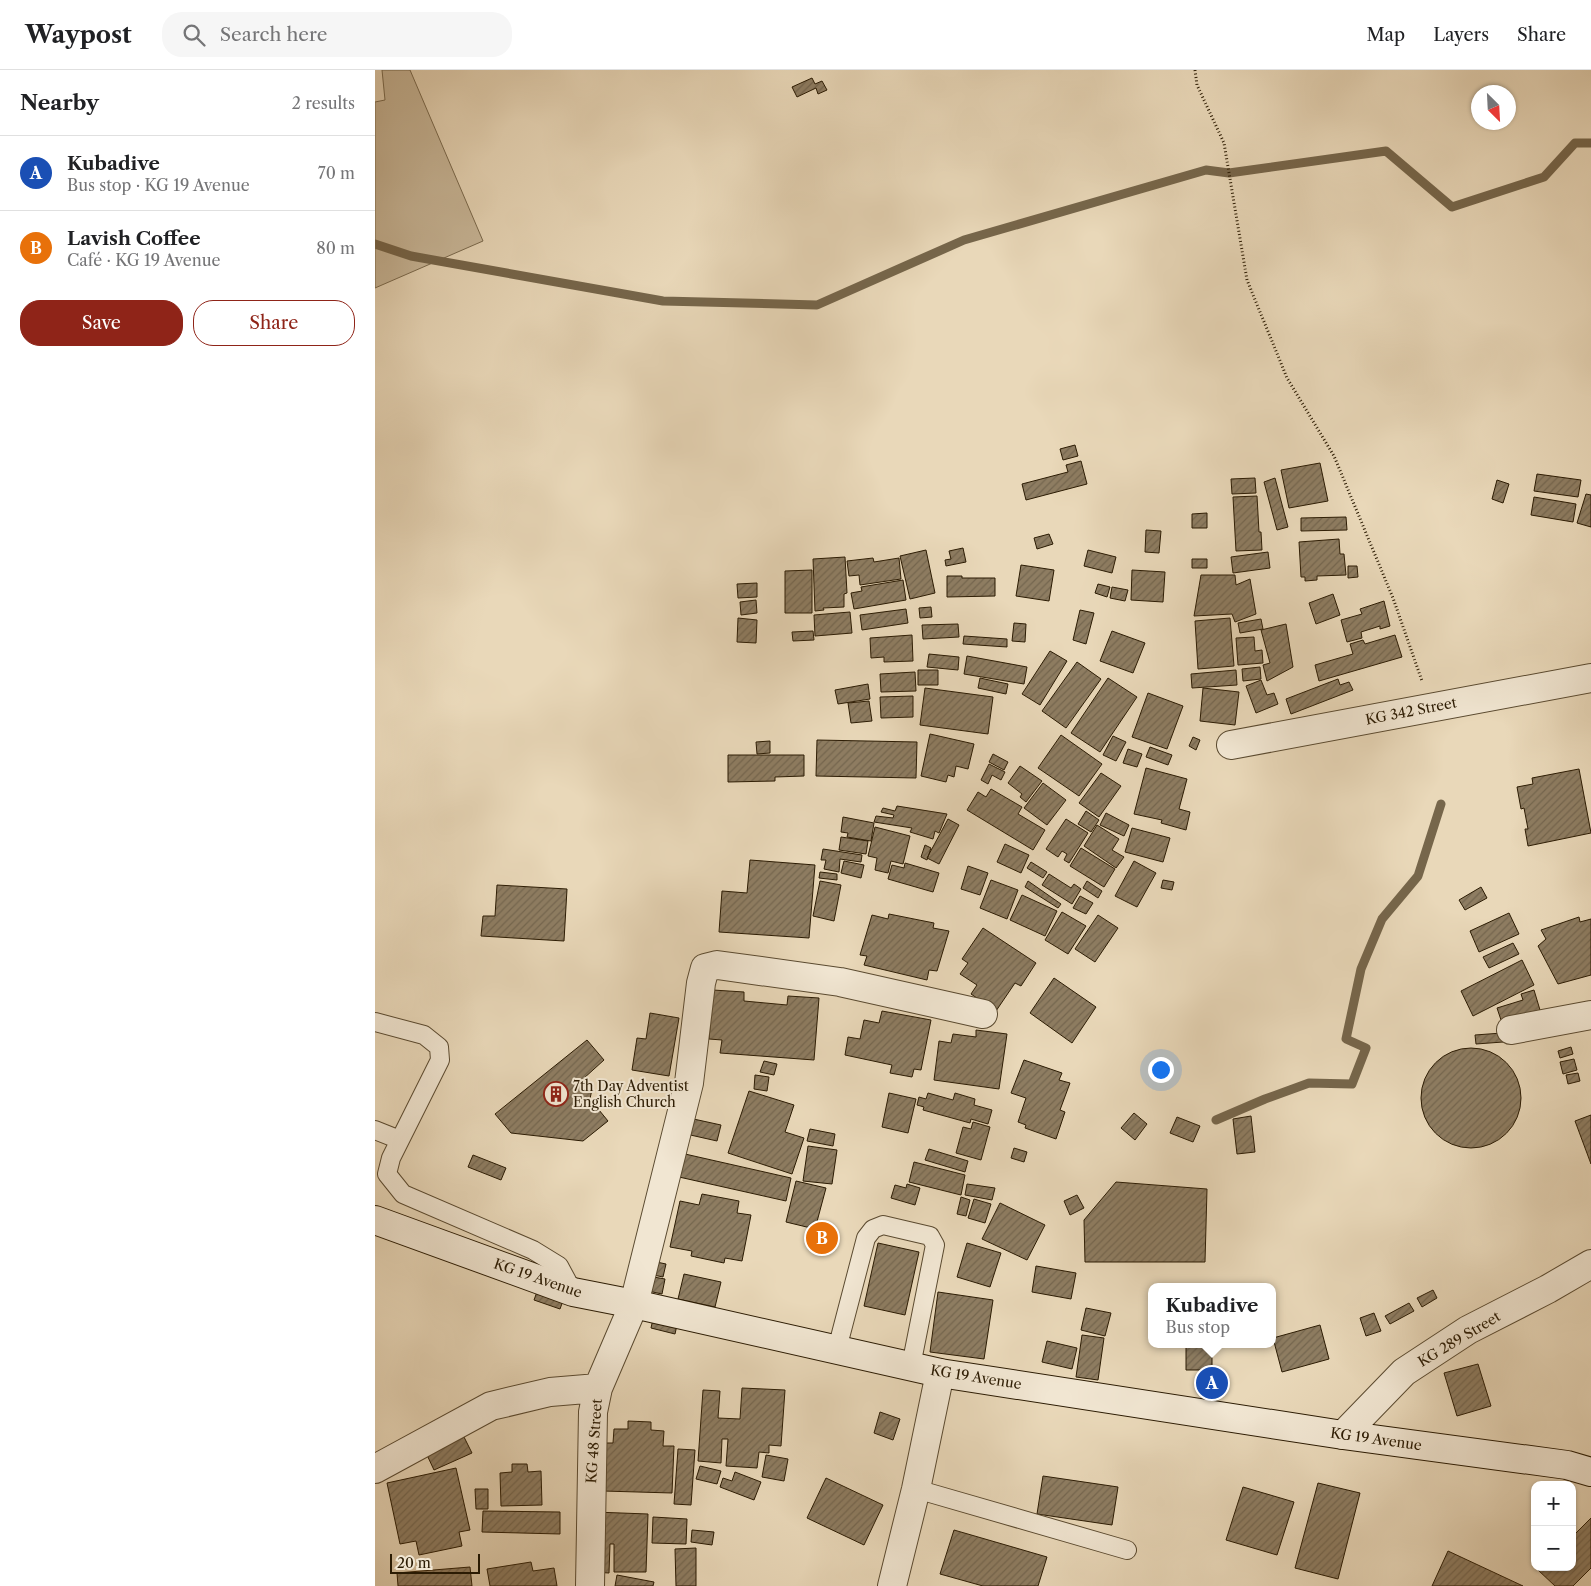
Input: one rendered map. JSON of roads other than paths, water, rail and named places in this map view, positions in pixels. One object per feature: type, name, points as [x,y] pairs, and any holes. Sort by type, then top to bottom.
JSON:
[{"type":"street","name":"KG 342 Street","points":[[1231,745],[1591,678]]},
{"type":"street","name":"KG 48 Street","points":[[590,1586],[593,1412],[598,1388],[634,1304],[689,1084],[701,983],[705,968],[717,965],[840,982],[983,1014]]},
{"type":"street","points":[[1511,1030],[1591,1015]]},
{"type":"street","name":"KG 19 Avenue","points":[[375,1220],[573,1292],[911,1366],[1343,1435],[1567,1465],[1591,1472]]},
{"type":"street","name":"KG 289 Street","points":[[1343,1435],[1404,1372],[1468,1330],[1548,1289],[1591,1264]]},
{"type":"street","points":[[892,1586],[916,1489],[940,1372]]},
{"type":"street","points":[[375,1469],[491,1406],[550,1392],[598,1388]]},
{"type":"lane","points":[[375,1022],[424,1035],[439,1047],[440,1060],[391,1158],[387,1174],[403,1194],[533,1250],[559,1266],[573,1292]]},
{"type":"lane","points":[[375,1130],[400,1140]]},
{"type":"lane","points":[[837,1350],[866,1238],[873,1229],[883,1224],[930,1236],[935,1246],[911,1366]]},
{"type":"lane","points":[[916,1489],[1127,1550]]},
{"type":"waterway","points":[[375,244],[411,256],[663,301],[817,305],[964,240],[1206,170],[1229,173],[1386,151],[1452,207],[1544,177],[1575,143],[1591,143]]},
{"type":"waterway","points":[[1216,1120],[1309,1083],[1352,1084],[1366,1048],[1346,1039],[1361,969],[1382,919],[1418,876],[1441,804]]},
{"type":"place","name":"7th Day Adventist English Church","points":[[556,1094]]},
{"type":"place","name":"Lavish Coffee","points":[[822,1238]]},
{"type":"place","name":"Kubadive","points":[[1212,1383]]}]
